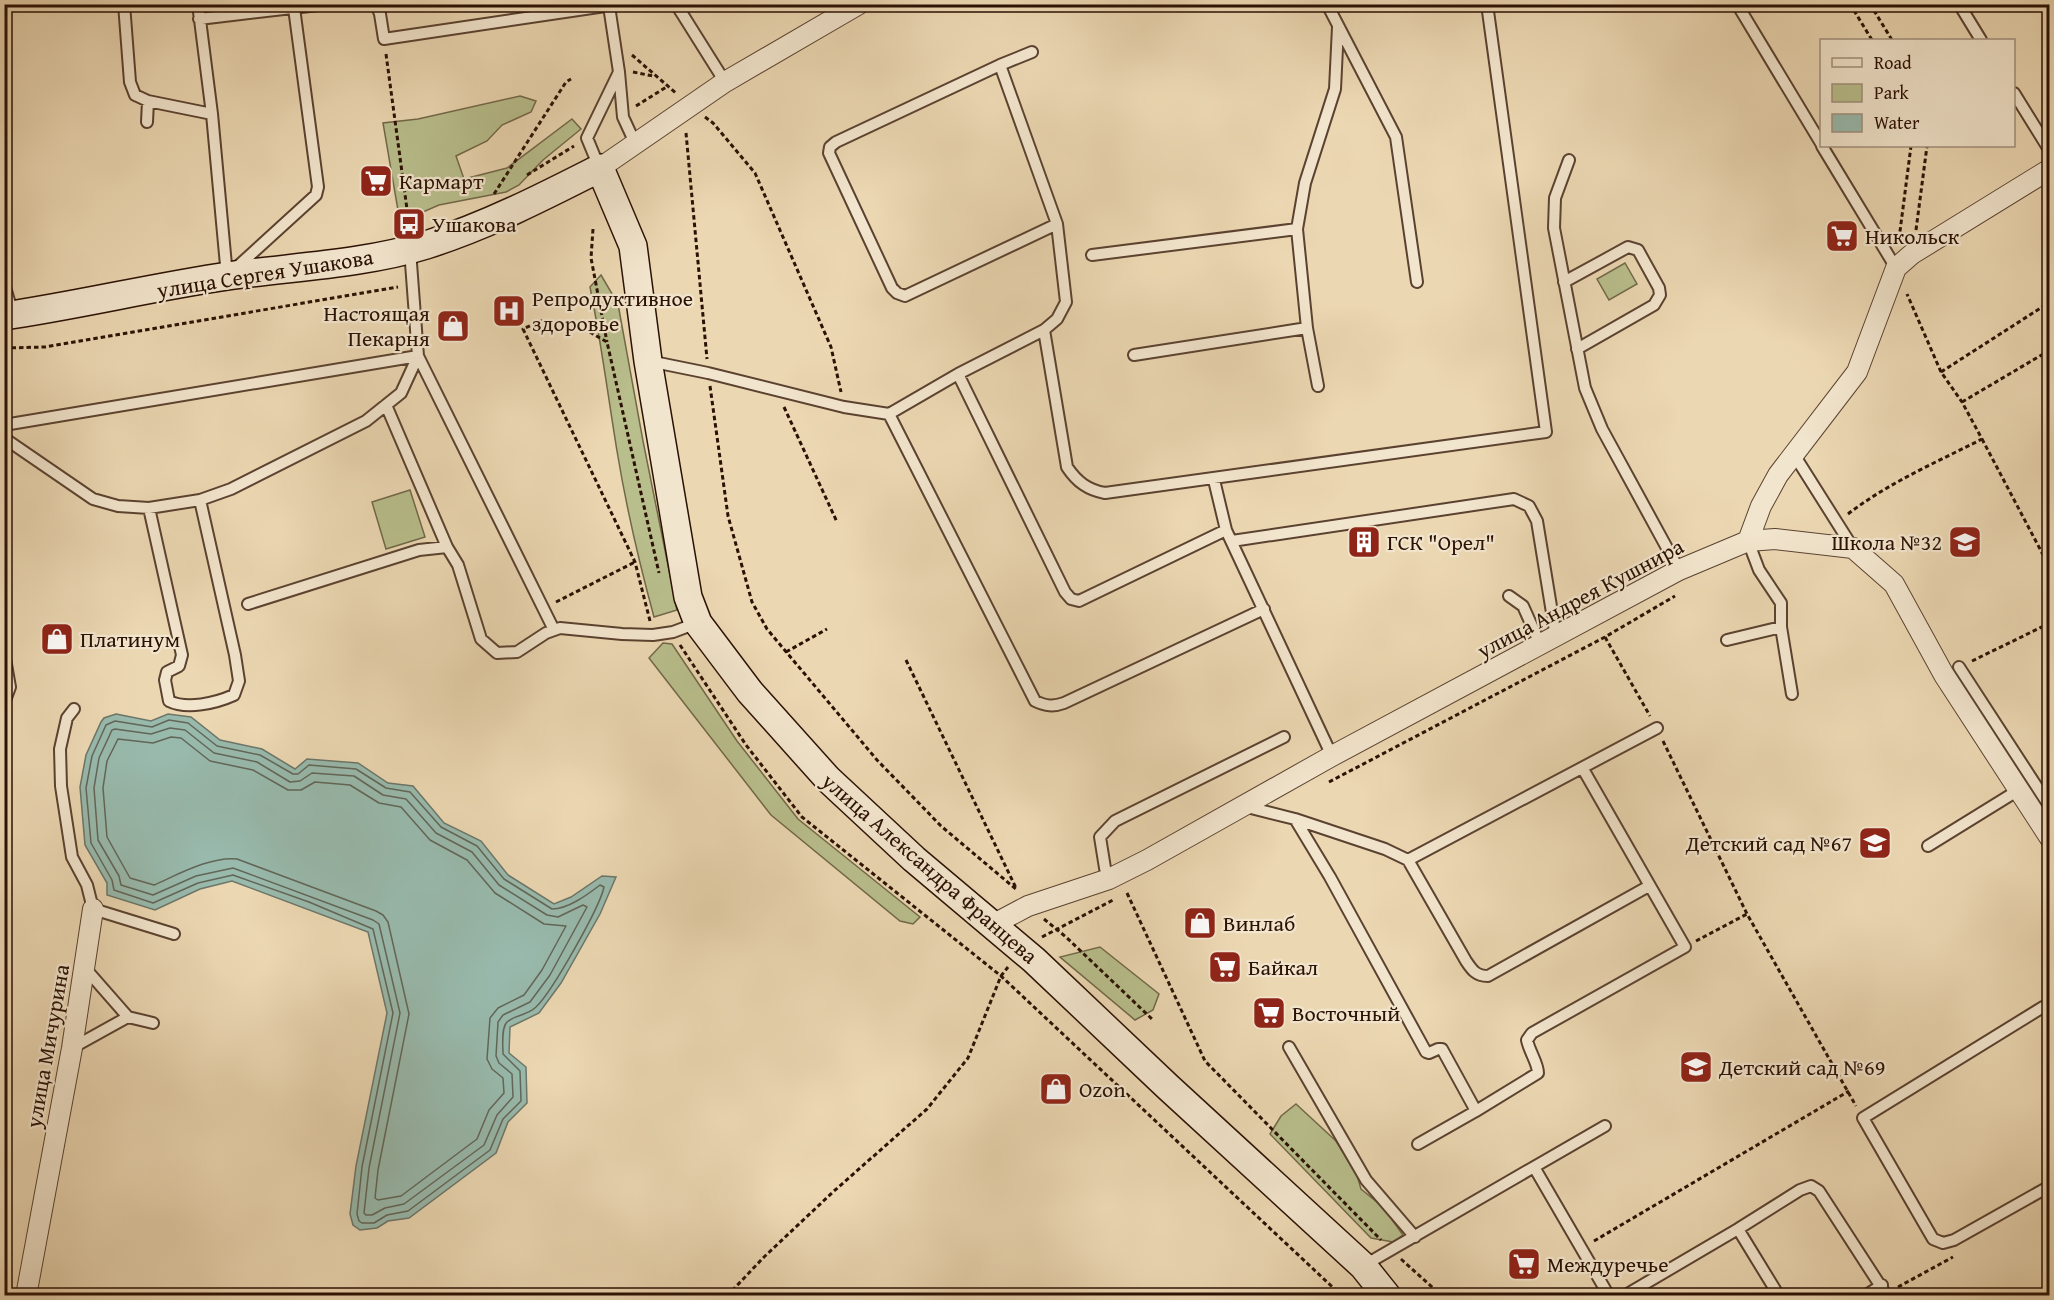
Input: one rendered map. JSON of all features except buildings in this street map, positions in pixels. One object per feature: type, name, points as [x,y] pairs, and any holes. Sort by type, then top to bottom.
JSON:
[{"type":"street","name":"улица Сергея Ушакова","points":[[9,315],[227,277],[327,263],[410,237],[427,245],[521,208],[600,168],[725,82],[859,4]]},
{"type":"street","name":"улица Александра Францева","points":[[600,168],[633,246],[648,361],[688,597],[698,623],[750,692],[828,779],[914,859],[1034,960],[1363,1266],[1387,1296]]},
{"type":"street","points":[[1748,541],[1767,494],[1793,453],[1842,394],[1857,372],[1896,268],[1912,254],[2049,169]]},
{"type":"street","name":"улица Андрея Кушнира","points":[[994,924],[1028,906],[1109,879],[1147,860],[1332,756],[1680,570],[1748,541],[1775,539],[1853,548]]},
{"type":"street","points":[[1853,548],[1894,584],[1944,675],[2049,838]]},
{"type":"street","name":"улица Мичурина","points":[[26,1296],[72,1048],[93,909]]},
{"type":"lane","points":[[124,4],[131,94],[148,101],[212,114]]},
{"type":"lane","points":[[198,4],[212,114],[227,277]]},
{"type":"lane","points":[[199,19],[327,4]]},
{"type":"lane","points":[[376,4],[384,39],[614,5],[615,40],[622,71],[623,117],[635,143]]},
{"type":"lane","points":[[676,4],[725,82]]},
{"type":"lane","points":[[1327,4],[1396,137],[1417,282]]},
{"type":"lane","points":[[1044,330],[1067,467],[1074,478],[1092,490],[1105,493],[1214,480],[1546,432],[1487,4]]},
{"type":"lane","points":[[1737,4],[1820,142]]},
{"type":"lane","points":[[1959,4],[1980,39]]},
{"type":"lane","points":[[227,277],[316,195],[318,187],[294,8]]},
{"type":"lane","points":[[1318,386],[1307,328],[1297,229],[1305,183],[1335,89],[1338,27]]},
{"type":"lane","points":[[1032,52],[836,142],[830,147],[829,153],[892,288],[905,297],[1057,224]]},
{"type":"lane","points":[[648,361],[708,373],[844,407],[889,414],[958,374],[1044,330],[1057,319],[1066,302],[1057,224],[1000,65]]},
{"type":"lane","points":[[600,168],[587,138],[622,71]]},
{"type":"lane","points":[[2015,96],[2049,151]]},
{"type":"lane","points":[[147,122],[148,101]]},
{"type":"lane","points":[[1823,147],[1896,268]]},
{"type":"lane","points":[[1569,160],[1558,189],[1553,218],[1585,387],[1595,415],[1680,570]]},
{"type":"lane","points":[[1092,255],[1297,229]]},
{"type":"lane","points":[[410,237],[418,356],[554,630]]},
{"type":"lane","points":[[1564,282],[1628,247],[1638,250],[1659,288],[1660,295],[1654,305],[1577,349]]},
{"type":"lane","points":[[4,284],[9,315]]},
{"type":"lane","points":[[1134,355],[1307,328]]},
{"type":"lane","points":[[4,438],[93,499],[118,506],[149,508],[200,500],[231,489],[366,421],[400,393],[418,356]]},
{"type":"lane","points":[[4,425],[418,356]]},
{"type":"lane","points":[[958,374],[1065,592],[1071,599],[1079,602],[1226,530]]},
{"type":"lane","points":[[386,405],[447,546],[458,565],[481,639],[497,653],[517,652],[560,627],[653,635],[673,633],[698,623]]},
{"type":"lane","points":[[889,414],[1035,701],[1054,706],[1064,703],[1264,609]]},
{"type":"lane","points":[[1793,453],[1853,548]]},
{"type":"lane","points":[[1214,480],[1226,530],[1332,756]]},
{"type":"lane","points":[[1232,541],[1514,499],[1529,506],[1537,521],[1548,642]]},
{"type":"lane","points":[[149,508],[183,655],[179,666],[167,672],[165,680],[169,701],[179,706],[221,701],[234,694],[238,681],[235,655],[200,500]]},
{"type":"lane","points":[[1748,541],[1759,570],[1781,603],[1781,627],[1792,694]]},
{"type":"lane","points":[[248,604],[419,550],[447,546]]},
{"type":"lane","points":[[1509,596],[1523,606],[1548,642]]},
{"type":"lane","points":[[1727,640],[1781,627]]},
{"type":"lane","points":[[4,653],[10,687],[4,703]]},
{"type":"lane","points":[[1959,667],[2049,807]]},
{"type":"lane","points":[[74,709],[67,718],[60,749],[61,786],[72,857],[87,885],[93,909],[174,934]]},
{"type":"lane","points":[[1408,860],[1657,728]]},
{"type":"lane","points":[[1109,879],[1100,837],[1115,820],[1284,737]]},
{"type":"lane","points":[[1418,1144],[1538,1073],[1538,1066],[1530,1053],[1527,1040],[1532,1033],[1685,947],[1583,769]]},
{"type":"lane","points":[[1928,846],[2018,791]]},
{"type":"lane","points":[[1243,806],[1295,819],[1385,849],[1408,860],[1466,961],[1474,973],[1480,976],[1488,976],[1649,886]]},
{"type":"lane","points":[[1295,819],[1330,877],[1426,1052],[1442,1049],[1476,1111]]},
{"type":"lane","points":[[84,968],[128,1017],[153,1023]]},
{"type":"lane","points":[[2049,1007],[2046,1005],[1863,1118],[1933,1239],[1943,1243],[1954,1240],[2049,1186]]},
{"type":"lane","points":[[72,1048],[128,1017]]},
{"type":"lane","points":[[1289,1047],[1366,1180],[1415,1237]]},
{"type":"lane","points":[[1363,1266],[1605,1126]]},
{"type":"lane","points":[[1534,1167],[1609,1296]]},
{"type":"lane","points":[[1624,1296],[1800,1190],[1811,1186],[1819,1191],[1887,1296]]},
{"type":"lane","points":[[1738,1229],[1779,1296]]},
{"type":"lane","points":[[1865,1296],[1882,1285]]},
{"type":"path","points":[[1850,4],[1871,39]]},
{"type":"path","points":[[1870,4],[1891,39]]},
{"type":"path","points":[[384,39],[410,237]]},
{"type":"path","points":[[615,40],[668,86],[687,107],[713,123],[755,173],[831,347],[844,407]]},
{"type":"path","points":[[622,71],[656,76]]},
{"type":"path","points":[[489,202],[566,82],[571,79]]},
{"type":"path","points":[[630,110],[668,86]]},
{"type":"path","points":[[687,107],[708,373],[728,516],[752,602],[767,629],[877,760],[941,826],[1017,890]]},
{"type":"path","points":[[527,175],[581,142]]},
{"type":"path","points":[[1911,147],[1896,268],[1941,372],[1962,402],[2049,568]]},
{"type":"path","points":[[1912,254],[1927,147]]},
{"type":"path","points":[[593,229],[591,258],[607,342]]},
{"type":"path","points":[[4,348],[45,347],[412,285]]},
{"type":"path","points":[[1941,372],[2049,302]]},
{"type":"path","points":[[1962,402],[2049,350]]},
{"type":"path","points":[[777,392],[837,522]]},
{"type":"path","points":[[1860,504],[1982,439]]},
{"type":"path","points":[[544,609],[635,562]]},
{"type":"path","points":[[1322,785],[1605,637],[1684,591]]},
{"type":"path","points":[[1959,667],[2049,623]]},
{"type":"path","points":[[786,652],[827,629]]},
{"type":"path","points":[[1605,637],[1657,728],[1747,914],[1863,1118]]},
{"type":"path","points":[[906,660],[1017,890],[1028,906]]},
{"type":"path","points":[[1135,887],[1127,893],[1130,902],[1205,1060],[1392,1251],[1442,1296]]},
{"type":"path","points":[[727,1296],[764,1257],[834,1191],[927,1109],[968,1058],[1001,976],[1021,950],[1056,928],[1117,898]]},
{"type":"path","points":[[1685,947],[1747,914]]},
{"type":"path","points":[[1056,928],[1152,1019]]},
{"type":"path","points":[[1001,976],[1342,1296]]},
{"type":"path","points":[[1582,1248],[1848,1091]]},
{"type":"green space","points":[[520,96],[536,101],[531,112],[502,125],[487,141],[456,156],[464,179],[507,168],[572,119],[581,129],[543,160],[519,185],[506,192],[439,205],[400,222],[383,123],[418,119]]},
{"type":"green space","points":[[1625,263],[1637,284],[1609,300],[1597,279]]},
{"type":"green space","points":[[601,275],[618,304],[677,610],[654,617],[624,492],[590,287]]},
{"type":"green space","points":[[410,490],[425,537],[386,549],[372,502]]},
{"type":"green space","points":[[663,643],[672,644],[737,741],[798,819],[920,917],[913,924],[900,921],[771,815],[649,658]]},
{"type":"green space","points":[[1100,947],[1159,994],[1153,1010],[1135,1020],[1060,957]]},
{"type":"green space","points":[[1296,1104],[1336,1141],[1357,1175],[1361,1189],[1383,1207],[1403,1235],[1393,1242],[1371,1238],[1270,1134],[1281,1116]]},
{"type":"water","points":[[116,714],[151,721],[168,714],[191,717],[220,740],[262,749],[295,769],[307,759],[358,763],[388,783],[413,786],[444,823],[481,841],[508,875],[554,904],[571,897],[602,876],[616,877],[600,914],[561,983],[539,1013],[510,1027],[509,1053],[526,1067],[527,1103],[508,1122],[496,1153],[409,1218],[388,1221],[377,1228],[360,1230],[353,1225],[350,1214],[356,1166],[387,1013],[368,932],[232,881],[200,889],[155,910],[107,895],[107,883],[85,845],[80,787],[86,755],[101,722],[104,718]]},
{"type":"place","name":"Кармарт","points":[[376,181]]},
{"type":"place","name":"Ушакова","points":[[409,224]]},
{"type":"place","name":"Никольск","points":[[1842,236]]},
{"type":"place","name":"Репродуктивное здоровье","points":[[509,311]]},
{"type":"place","name":"Настоящая Пекарня","points":[[453,326]]},
{"type":"place","name":"ГСК \"Орел\"","points":[[1364,542]]},
{"type":"place","name":"Школа №32","points":[[1965,542]]},
{"type":"place","name":"Платинум","points":[[57,639]]},
{"type":"place","name":"Детский сад №67","points":[[1875,843]]},
{"type":"place","name":"Винлаб","points":[[1200,923]]},
{"type":"place","name":"Байкал","points":[[1225,967]]},
{"type":"place","name":"Восточный","points":[[1269,1013]]},
{"type":"place","name":"Детский сад №69","points":[[1696,1067]]},
{"type":"place","name":"Ozon","points":[[1056,1089]]},
{"type":"place","name":"Междуречье","points":[[1524,1264]]}]
